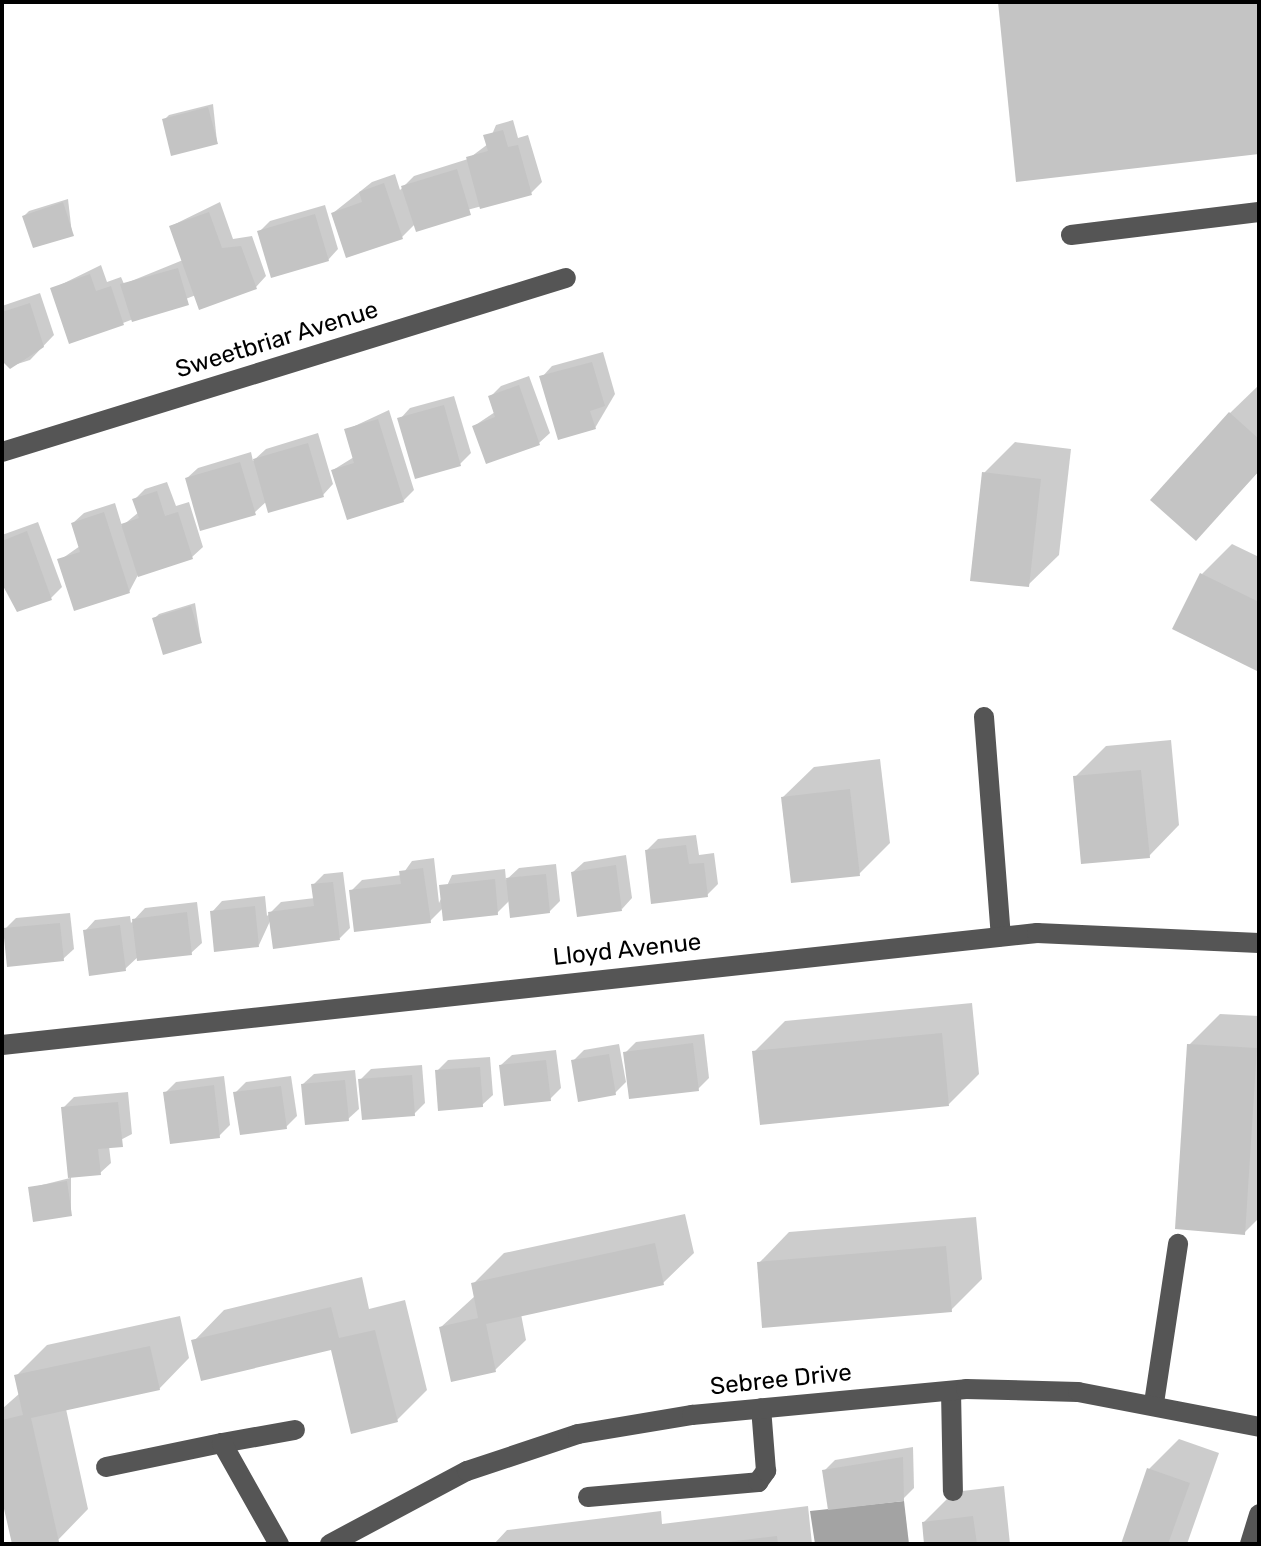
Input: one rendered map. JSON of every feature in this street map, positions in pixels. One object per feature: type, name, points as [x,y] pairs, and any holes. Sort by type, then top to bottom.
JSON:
[{"type":"street","points":[[1071,235],[1259,212]]},
{"type":"street","name":"Sweetbriar Avenue","points":[[2,452],[566,278]]},
{"type":"street","points":[[984,717],[1001,936]]},
{"type":"street","name":"Lloyd Avenue","points":[[2,1045],[1001,936],[1111,932],[1259,943]]},
{"type":"street","points":[[1154,1403],[1178,1244]]},
{"type":"street","points":[[951,1391],[953,1491]]},
{"type":"street","name":"Sebree Drive","points":[[331,1544],[467,1471],[535,1447],[578,1434],[761,1408],[951,1391],[1078,1392],[1154,1403],[1259,1427]]},
{"type":"street","points":[[588,1497],[758,1482],[766,1471],[761,1408]]},
{"type":"street","points":[[106,1467],[295,1430]]},
{"type":"street","points":[[222,1443],[279,1544]]},
{"type":"street","points":[[1250,1544],[1259,1514]]},
{"type":"shaded area","points":[[904,1501],[909,1544],[815,1544],[810,1511]]},
{"type":"building","points":[[998,2],[1259,2],[1259,154],[1016,182]]},
{"type":"building","points":[[208,107],[218,144],[171,156],[162,119]]},
{"type":"building","points":[[503,130],[508,147],[518,145],[532,195],[480,209],[466,157],[488,151],[483,135]]},
{"type":"building","points":[[457,169],[471,215],[416,232],[401,186]]},
{"type":"building","points":[[384,183],[403,239],[346,258],[331,213],[362,202],[359,192]]},
{"type":"building","points":[[63,202],[74,236],[33,248],[22,216]]},
{"type":"building","points":[[209,212],[222,248],[241,246],[257,289],[199,310],[169,226]]},
{"type":"building","points":[[315,214],[329,261],[271,278],[257,231]]},
{"type":"building","points":[[178,268],[189,305],[132,322],[120,284]]},
{"type":"building","points":[[90,274],[96,291],[111,286],[124,325],[69,344],[50,288]]},
{"type":"building","points":[[30,303],[44,347],[10,369],[2,361],[2,312]]},
{"type":"building","points":[[592,362],[605,406],[590,411],[596,429],[558,440],[539,376]]},
{"type":"building","points":[[519,385],[540,445],[486,464],[472,426],[495,417],[488,396]]},
{"type":"building","points":[[444,405],[461,466],[415,479],[397,418]]},
{"type":"building","points":[[1229,412],[1259,439],[1259,471],[1196,541],[1150,500]]},
{"type":"building","points":[[378,419],[404,502],[347,520],[331,470],[354,463],[344,429]]},
{"type":"building","points":[[308,443],[324,497],[268,513],[253,459]]},
{"type":"building","points":[[240,462],[256,515],[200,531],[185,478]]},
{"type":"building","points":[[982,472],[1041,479],[1029,587],[970,581]]},
{"type":"building","points":[[157,491],[165,516],[178,512],[193,559],[138,577],[121,524],[139,518],[132,499]]},
{"type":"building","points":[[104,512],[130,593],[74,611],[57,559],[80,552],[71,523]]},
{"type":"building","points":[[27,531],[52,600],[17,612],[2,584],[2,541]]},
{"type":"building","points":[[1200,573],[1259,602],[1259,672],[1172,629]]},
{"type":"building","points":[[191,606],[202,643],[163,655],[152,618]]},
{"type":"building","points":[[1141,770],[1150,858],[1081,864],[1073,776]]},
{"type":"building","points":[[850,789],[860,876],[791,883],[781,797]]},
{"type":"building","points":[[686,845],[689,864],[704,863],[708,897],[651,904],[645,850]]},
{"type":"building","points":[[616,865],[622,911],[577,917],[571,872]]},
{"type":"building","points":[[423,868],[431,923],[354,932],[349,890],[401,884],[399,871]]},
{"type":"building","points":[[546,874],[550,913],[510,918],[506,878]]},
{"type":"building","points":[[495,879],[498,915],[443,921],[439,885]]},
{"type":"building","points":[[333,882],[340,940],[273,949],[268,912],[314,906],[311,884]]},
{"type":"building","points":[[255,906],[259,947],[214,952],[210,911]]},
{"type":"building","points":[[187,912],[192,955],[137,961],[132,919]]},
{"type":"building","points":[[60,923],[64,961],[7,967],[3,928]]},
{"type":"building","points":[[120,925],[126,971],[89,976],[83,930]]},
{"type":"building","points":[[942,1033],[949,1106],[760,1125],[752,1051]]},
{"type":"building","points":[[693,1043],[699,1091],[629,1099],[623,1052]]},
{"type":"building","points":[[1187,1044],[1257,1048],[1245,1235],[1175,1229]]},
{"type":"building","points":[[609,1054],[616,1095],[578,1102],[571,1060]]},
{"type":"building","points":[[546,1060],[551,1101],[504,1106],[499,1065]]},
{"type":"building","points":[[480,1067],[483,1107],[438,1111],[435,1070]]},
{"type":"building","points":[[412,1075],[415,1116],[362,1120],[358,1079]]},
{"type":"building","points":[[345,1080],[349,1121],[305,1125],[301,1084]]},
{"type":"building","points":[[214,1085],[220,1138],[170,1144],[163,1092]]},
{"type":"building","points":[[281,1086],[287,1129],[240,1135],[233,1092]]},
{"type":"building","points":[[118,1102],[123,1147],[98,1149],[101,1175],[68,1178],[61,1107]]},
{"type":"building","points":[[67,1181],[72,1216],[33,1222],[28,1187]]},
{"type":"building","points":[[655,1243],[664,1285],[486,1324],[496,1372],[451,1382],[439,1327],[478,1318],[471,1283]]},
{"type":"building","points":[[946,1246],[952,1312],[762,1328],[757,1262]]},
{"type":"building","points":[[331,1307],[339,1338],[375,1330],[398,1422],[351,1434],[331,1350],[201,1381],[191,1340]]},
{"type":"building","points":[[150,1346],[160,1390],[31,1418],[59,1542],[12,1544],[2,1500],[2,1420],[23,1415],[14,1375]]},
{"type":"building","points":[[903,1457],[904,1501],[828,1510],[822,1470]]},
{"type":"building","points":[[1147,1468],[1190,1483],[1168,1544],[1121,1544]]},
{"type":"building","points":[[973,1516],[977,1544],[924,1544],[922,1522]]},
{"type":"building","points":[[777,1536],[778,1544],[727,1544],[727,1542]]}]
